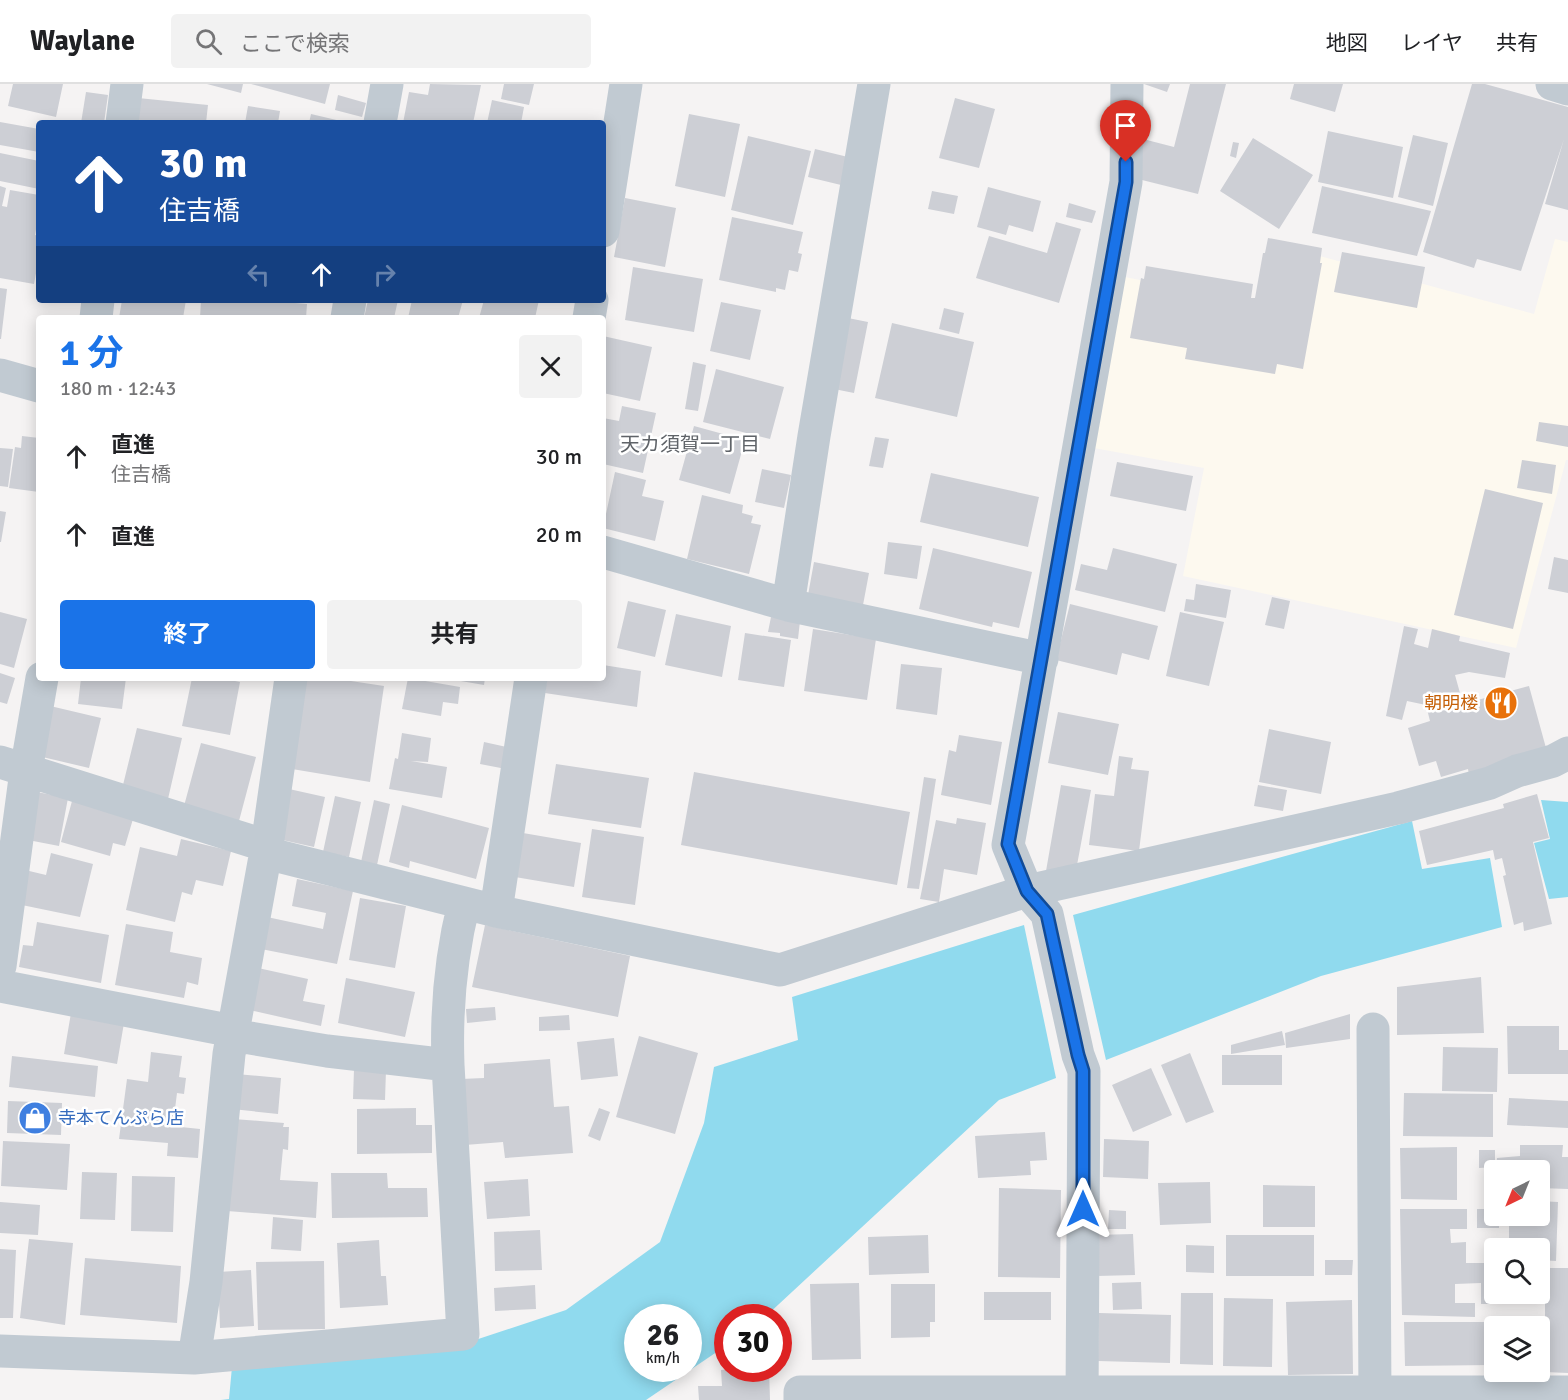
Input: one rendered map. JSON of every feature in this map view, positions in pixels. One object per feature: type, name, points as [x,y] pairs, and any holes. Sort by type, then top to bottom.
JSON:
[{"type":"street","points":[[122,120],[127,84]]},
{"type":"street","points":[[381,120],[387,84]]},
{"type":"street","points":[[606,212],[626,84]]},
{"type":"street","points":[[788,605],[814,436],[874,84]]},
{"type":"street","points":[[1082,1396],[1083,1071],[1037,902],[1008,844],[1126,182],[1127,84]]},
{"type":"street","points":[[1552,84],[1568,90]]},
{"type":"street","points":[[0,375],[36,385]]},
{"type":"street","points":[[606,553],[788,605],[1042,658]]},
{"type":"street","points":[[0,966],[13,767],[41,681]]},
{"type":"street","points":[[194,1358],[206,1282],[233,1033],[266,849],[291,681]]},
{"type":"street","points":[[496,911],[531,681]]},
{"type":"street","points":[[13,767],[266,849],[464,903],[780,970],[1490,783],[1517,771],[1553,761],[1568,753]]},
{"type":"street","points":[[0,1351],[194,1358],[464,1334],[446,1027],[457,930],[464,903]]},
{"type":"street","points":[[0,986],[327,1051],[448,1065]]},
{"type":"street","points":[[1373,1029],[1375,1395]]},
{"type":"street","points":[[800,1400],[800,1392],[1082,1396],[1568,1392]]},
{"type":"shaded area","points":[[1555,239],[1568,242],[1568,460],[1566,460],[1516,648],[1183,576],[1204,468],[1088,447],[1125,277],[1278,308],[1290,248],[1534,314]]},
{"type":"water","points":[[1541,800],[1568,802],[1568,897],[1549,899],[1534,843],[1550,839]]},
{"type":"water","points":[[1412,821],[1422,869],[1490,858],[1502,927],[1321,976],[1106,1060],[1073,915]]},
{"type":"water","points":[[1024,925],[1056,1078],[999,1100],[779,1304],[714,1304],[714,1354],[702,1362],[702,1304],[624,1304],[624,1382],[673,1382],[646,1400],[221,1400],[229,1399],[232,1367],[439,1352],[566,1310],[660,1242],[704,1123],[714,1067],[798,1040],[792,997]]},
{"type":"building","points":[[13,84],[63,84],[56,117],[8,106]]},
{"type":"building","points":[[207,84],[243,84],[241,93]]},
{"type":"building","points":[[251,84],[330,84],[325,104]]},
{"type":"building","points":[[430,84],[481,85],[474,120],[404,120],[409,92],[428,95]]},
{"type":"building","points":[[504,84],[534,84],[529,105],[501,99]]},
{"type":"building","points":[[1144,84],[1170,84],[1167,92]]},
{"type":"building","points":[[1190,84],[1226,84],[1198,194],[1134,178],[1143,139],[1174,147]]},
{"type":"building","points":[[1294,84],[1343,84],[1335,112],[1290,99]]},
{"type":"building","points":[[1472,84],[1485,84],[1568,107],[1568,210],[1545,204],[1564,139],[1521,271],[1477,259],[1474,268],[1423,252]]},
{"type":"building","points":[[86,92],[108,95],[104,120],[81,120]]},
{"type":"building","points":[[338,95],[366,103],[362,117],[335,110]]},
{"type":"building","points":[[128,97],[208,105],[206,120],[125,120]]},
{"type":"building","points":[[955,98],[995,109],[979,168],[939,158]]},
{"type":"building","points":[[492,100],[524,107],[522,120],[488,120]]},
{"type":"building","points":[[248,106],[280,111],[278,120],[246,120]]},
{"type":"building","points":[[311,114],[336,120],[310,120]]},
{"type":"building","points":[[689,114],[740,124],[725,197],[675,186]]},
{"type":"building","points":[[0,122],[36,128],[36,151],[0,145]]},
{"type":"building","points":[[1328,131],[1403,147],[1393,198],[1318,182]]},
{"type":"building","points":[[1413,135],[1448,143],[1433,206],[1398,197]]},
{"type":"building","points":[[748,136],[811,151],[793,225],[731,210]]},
{"type":"building","points":[[1253,138],[1313,175],[1279,229],[1220,191]]},
{"type":"building","points":[[1233,142],[1239,143],[1236,158],[1230,156]]},
{"type":"building","points":[[815,149],[848,157],[841,185],[808,177]]},
{"type":"building","points":[[0,153],[36,160],[36,188],[0,181]]},
{"type":"building","points":[[0,186],[6,188],[2,206],[7,207],[10,190],[36,194],[36,273],[34,284],[0,278]]},
{"type":"building","points":[[1322,186],[1431,211],[1417,256],[1312,233]]},
{"type":"building","points":[[988,187],[1041,201],[1033,232],[1009,225],[1006,235],[977,227]]},
{"type":"building","points":[[932,191],[958,196],[954,214],[928,209]]},
{"type":"building","points":[[625,198],[676,208],[665,267],[614,257]]},
{"type":"building","points":[[1069,203],[1096,211],[1092,223],[1066,217]]},
{"type":"building","points":[[732,217],[803,232],[798,253],[802,254],[798,272],[789,270],[785,290],[776,288],[776,292],[719,280]]},
{"type":"building","points":[[1056,222],[1081,229],[1059,303],[976,278],[989,236],[1047,253]]},
{"type":"building","points":[[1268,238],[1322,248],[1320,263],[1322,263],[1303,369],[1277,364],[1275,374],[1185,359],[1187,348],[1130,338],[1141,278],[1144,279],[1146,266],[1253,284],[1251,298],[1255,298]]},
{"type":"building","points":[[1342,252],[1425,267],[1417,308],[1334,292]]},
{"type":"building","points":[[633,267],[703,279],[694,332],[625,320]]},
{"type":"building","points":[[0,288],[7,289],[1,339],[0,339]]},
{"type":"building","points":[[721,302],[761,310],[750,360],[710,351]]},
{"type":"building","points":[[122,303],[186,303],[184,315],[120,315]]},
{"type":"building","points":[[201,303],[307,304],[306,315],[200,315]]},
{"type":"building","points":[[367,303],[397,303],[395,315],[365,315]]},
{"type":"building","points":[[411,303],[462,303],[459,315],[409,315]]},
{"type":"building","points":[[483,303],[538,303],[536,315],[480,315]]},
{"type":"building","points":[[944,308],[964,313],[959,334],[939,329]]},
{"type":"building","points":[[848,318],[868,322],[854,393],[834,389]]},
{"type":"building","points":[[892,323],[974,342],[957,417],[875,398]]},
{"type":"building","points":[[606,337],[652,347],[640,401],[606,394]]},
{"type":"building","points":[[693,362],[706,365],[698,411],[685,409]]},
{"type":"building","points":[[716,369],[784,387],[770,439],[703,422]]},
{"type":"building","points":[[622,406],[656,413],[643,473],[606,465],[606,419],[619,421]]},
{"type":"building","points":[[1539,422],[1568,426],[1568,447],[1536,441]]},
{"type":"building","points":[[694,426],[745,440],[730,494],[679,480]]},
{"type":"building","points":[[22,436],[36,438],[36,492],[9,488],[15,447],[21,448]]},
{"type":"building","points":[[875,437],[889,439],[883,468],[869,466]]},
{"type":"building","points":[[0,448],[13,449],[8,487],[0,486]]},
{"type":"building","points":[[1522,460],[1556,465],[1552,494],[1517,488]]},
{"type":"building","points":[[1117,462],[1193,476],[1186,511],[1110,496]]},
{"type":"building","points":[[762,469],[791,475],[784,508],[755,502]]},
{"type":"building","points":[[615,472],[646,480],[642,496],[664,501],[655,541],[606,529],[606,514]]},
{"type":"building","points":[[931,473],[1039,497],[1028,547],[920,522]]},
{"type":"building","points":[[1485,489],[1543,503],[1513,629],[1454,615]]},
{"type":"building","points":[[702,495],[743,505],[742,513],[753,516],[751,523],[761,525],[749,574],[687,559]]},
{"type":"building","points":[[0,511],[6,512],[1,542],[0,542]]},
{"type":"building","points":[[888,542],[922,546],[917,579],[884,574]]},
{"type":"building","points":[[933,548],[1032,572],[1019,628],[993,622],[992,627],[919,609]]},
{"type":"building","points":[[1113,548],[1177,564],[1165,612],[1075,590],[1081,564],[1107,570]]},
{"type":"building","points":[[1554,557],[1568,560],[1568,593],[1548,589]]},
{"type":"building","points":[[814,562],[869,573],[863,605],[808,595]]},
{"type":"building","points":[[1196,584],[1231,590],[1226,618],[1184,611],[1186,599],[1194,600]]},
{"type":"building","points":[[1272,597],[1290,601],[1284,629],[1265,625]]},
{"type":"building","points":[[628,601],[666,610],[655,657],[617,648]]},
{"type":"building","points":[[1070,604],[1158,626],[1149,660],[1122,653],[1117,675],[1056,660]]},
{"type":"building","points":[[0,612],[27,619],[14,668],[0,664]]},
{"type":"building","points":[[1180,612],[1224,622],[1209,686],[1166,676]]},
{"type":"building","points":[[676,614],[731,626],[722,677],[665,665]]},
{"type":"building","points":[[771,617],[800,621],[798,639],[768,632]]},
{"type":"building","name":"朝明楼","points":[[1404,626],[1418,629],[1414,644],[1428,648],[1432,629],[1460,636],[1459,641],[1510,653],[1505,678],[1469,672],[1455,675],[1463,704],[1529,686],[1546,748],[1469,775],[1468,769],[1441,777],[1436,761],[1419,766],[1408,728],[1430,721],[1426,705],[1407,701],[1402,720],[1386,716]]},
{"type":"building","points":[[813,629],[876,639],[867,700],[804,691]]},
{"type":"building","points":[[745,633],[791,640],[784,687],[738,680]]},
{"type":"building","points":[[901,664],[942,668],[937,715],[896,709]]},
{"type":"building","points":[[606,665],[641,671],[637,707],[545,693],[547,681],[606,681]]},
{"type":"building","points":[[0,673],[15,678],[7,704],[0,702]]},
{"type":"building","points":[[81,681],[126,681],[122,709],[78,704]]},
{"type":"building","points":[[191,681],[240,682],[230,735],[182,726]]},
{"type":"building","points":[[300,681],[351,681],[384,686],[370,782],[286,768]]},
{"type":"building","points":[[407,681],[425,681],[460,687],[458,704],[443,702],[441,716],[402,709]]},
{"type":"building","points":[[461,681],[485,681],[484,685]]},
{"type":"building","points":[[46,705],[101,718],[89,768],[34,755]]},
{"type":"building","points":[[1058,712],[1119,724],[1108,775],[1048,763]]},
{"type":"building","points":[[137,728],[182,738],[168,799],[122,789]]},
{"type":"building","points":[[1269,729],[1331,742],[1321,794],[1259,782]]},
{"type":"building","points":[[402,733],[431,738],[428,762],[411,761],[447,767],[442,798],[389,789],[395,758],[398,759]]},
{"type":"building","points":[[959,735],[1002,742],[991,805],[941,795],[949,750],[956,752]]},
{"type":"building","points":[[484,742],[511,748],[506,769],[480,764]]},
{"type":"building","points":[[201,743],[256,757],[239,821],[184,806]]},
{"type":"building","points":[[1119,756],[1133,758],[1131,769],[1149,771],[1139,851],[1089,845],[1095,794],[1114,796]]},
{"type":"building","points":[[556,764],[649,778],[641,828],[548,814]]},
{"type":"building","points":[[694,772],[910,812],[897,885],[681,845]]},
{"type":"building","points":[[924,777],[936,779],[919,889],[907,888]]},
{"type":"building","points":[[1061,785],[1091,790],[1077,865],[1046,871]]},
{"type":"building","points":[[1258,785],[1287,790],[1283,811],[1254,806]]},
{"type":"building","points":[[289,789],[325,797],[314,847],[278,839]]},
{"type":"building","points":[[37,792],[68,798],[59,846],[28,840]]},
{"type":"building","points":[[1537,794],[1549,838],[1533,842],[1552,924],[1524,931],[1523,922],[1514,925],[1503,876],[1506,875],[1502,858],[1495,860],[1493,850],[1427,865],[1419,831],[1504,808],[1503,804]]},
{"type":"building","points":[[335,796],[361,802],[349,857],[323,852]]},
{"type":"building","points":[[374,800],[390,804],[377,865],[361,862]]},
{"type":"building","points":[[72,801],[133,819],[125,846],[113,843],[110,856],[61,842]]},
{"type":"building","points":[[402,805],[489,828],[476,879],[410,861],[409,868],[389,862]]},
{"type":"building","points":[[957,818],[986,823],[977,875],[944,869],[939,902],[920,899],[936,820],[956,824]]},
{"type":"building","points":[[592,829],[644,837],[635,905],[582,897]]},
{"type":"building","points":[[523,833],[581,843],[574,887],[515,877]]},
{"type":"building","points":[[181,839],[231,851],[223,886],[196,880],[192,895],[182,892],[175,922],[126,910],[140,847],[177,856]]},
{"type":"building","points":[[51,853],[93,864],[80,917],[17,904],[25,870],[46,875]]},
{"type":"building","points":[[297,879],[353,891],[337,964],[261,949],[267,917],[323,929],[326,913],[292,906]]},
{"type":"building","points":[[360,898],[406,906],[395,968],[349,960]]},
{"type":"building","points":[[37,922],[109,935],[101,983],[19,967],[23,945],[33,946]]},
{"type":"building","points":[[126,924],[173,932],[170,952],[202,958],[198,985],[187,982],[184,998],[115,985]]},
{"type":"building","points":[[485,925],[630,956],[618,1017],[472,987]]},
{"type":"building","points":[[258,968],[308,979],[303,1001],[325,1005],[321,1026],[249,1010]]},
{"type":"building","points":[[1481,977],[1484,1033],[1397,1035],[1397,987]]},
{"type":"building","points":[[346,978],[415,992],[405,1037],[338,1023]]},
{"type":"building","points":[[495,1007],[496,1020],[467,1023],[466,1009]]},
{"type":"building","points":[[71,1013],[124,1023],[117,1064],[64,1054]]},
{"type":"building","points":[[1350,1014],[1350,1039],[1286,1048],[1285,1033]]},
{"type":"building","points":[[569,1015],[570,1030],[539,1031],[539,1017]]},
{"type":"building","points":[[1507,1026],[1559,1026],[1559,1050],[1568,1050],[1568,1074],[1508,1074]]},
{"type":"building","points":[[1282,1031],[1285,1045],[1231,1054],[1231,1045]]},
{"type":"building","points":[[639,1036],[698,1053],[675,1134],[616,1117]]},
{"type":"building","points":[[614,1038],[618,1076],[581,1080],[577,1042]]},
{"type":"building","points":[[1443,1047],[1498,1048],[1497,1092],[1442,1091]]},
{"type":"building","points":[[151,1052],[182,1056],[179,1077],[186,1078],[184,1094],[177,1093],[175,1109],[183,1110],[181,1127],[200,1129],[198,1158],[167,1156],[168,1143],[119,1139],[127,1079],[148,1082]]},
{"type":"building","points":[[1190,1053],[1214,1112],[1186,1123],[1161,1065]]},
{"type":"building","points":[[1222,1055],[1282,1055],[1282,1085],[1222,1085]]},
{"type":"building","points":[[12,1056],[98,1066],[95,1097],[9,1087]]},
{"type":"building","points":[[550,1059],[554,1107],[569,1106],[573,1153],[505,1158],[503,1142],[465,1145],[461,1079],[484,1078],[484,1064]]},
{"type":"building","points":[[1151,1068],[1172,1115],[1133,1132],[1112,1085]]},
{"type":"building","points":[[354,1069],[386,1070],[385,1100],[353,1099]]},
{"type":"building","points":[[236,1074],[281,1078],[278,1114],[232,1109]]},
{"type":"building","points":[[1404,1093],[1493,1094],[1493,1137],[1403,1136]]},
{"type":"building","points":[[1509,1098],[1568,1101],[1568,1128],[1507,1125]]},
{"type":"building","name":"寺本てんぷら店","points":[[8,1101],[62,1103],[61,1135],[7,1133]]},
{"type":"building","points":[[416,1108],[416,1125],[432,1125],[432,1153],[357,1154],[357,1109]]},
{"type":"building","points":[[599,1108],[610,1112],[600,1141],[588,1136]]},
{"type":"building","points":[[234,1119],[284,1123],[283,1127],[289,1127],[288,1150],[283,1149],[280,1180],[318,1182],[316,1218],[227,1211]]},
{"type":"building","points":[[1045,1132],[1047,1160],[1030,1161],[1031,1175],[978,1178],[975,1136]]},
{"type":"building","points":[[1104,1139],[1149,1141],[1148,1179],[1103,1177]]},
{"type":"building","points":[[3,1141],[70,1144],[67,1190],[1,1186]]},
{"type":"building","points":[[1520,1145],[1563,1145],[1562,1157],[1568,1157],[1568,1189],[1550,1188],[1550,1160],[1497,1160],[1497,1158],[1520,1156]]},
{"type":"building","points":[[1457,1147],[1457,1200],[1401,1199],[1400,1148]]},
{"type":"building","points":[[1479,1150],[1495,1150],[1495,1160],[1484,1160],[1484,1168],[1479,1168]]},
{"type":"building","points":[[82,1172],[117,1173],[115,1220],[80,1219]]},
{"type":"building","points":[[331,1173],[387,1173],[388,1188],[427,1188],[428,1217],[332,1218]]},
{"type":"building","points":[[132,1176],[175,1177],[173,1232],[131,1231]]},
{"type":"building","points":[[528,1179],[530,1216],[487,1219],[484,1182]]},
{"type":"building","points":[[1210,1182],[1211,1223],[1160,1225],[1158,1183]]},
{"type":"building","points":[[1263,1185],[1315,1186],[1315,1227],[1263,1227]]},
{"type":"building","points":[[999,1188],[1061,1190],[1060,1278],[998,1277]]},
{"type":"building","points":[[0,1202],[40,1205],[38,1235],[0,1233]]},
{"type":"building","points":[[1550,1202],[1558,1202],[1556,1261],[1550,1261],[1550,1238],[1509,1238],[1509,1226],[1550,1226]]},
{"type":"building","points":[[1400,1209],[1467,1209],[1467,1229],[1450,1229],[1451,1243],[1466,1242],[1466,1263],[1484,1263],[1484,1304],[1481,1304],[1481,1283],[1455,1284],[1455,1303],[1475,1303],[1475,1317],[1402,1315]]},
{"type":"building","points":[[1477,1209],[1484,1209],[1484,1226],[1499,1226],[1499,1228],[1477,1228]]},
{"type":"building","points":[[1109,1210],[1126,1211],[1126,1229],[1108,1229]]},
{"type":"building","points":[[273,1217],[303,1220],[301,1251],[271,1249]]},
{"type":"building","points":[[540,1230],[542,1270],[495,1271],[494,1232]]},
{"type":"building","points":[[1133,1234],[1135,1275],[1097,1276],[1095,1235]]},
{"type":"building","points":[[928,1235],[929,1273],[869,1275],[868,1237]]},
{"type":"building","points":[[1226,1235],[1314,1235],[1314,1276],[1226,1276]]},
{"type":"building","points":[[29,1239],[73,1243],[65,1325],[20,1318]]},
{"type":"building","points":[[379,1240],[381,1276],[386,1276],[388,1305],[340,1308],[337,1243]]},
{"type":"building","points":[[1186,1245],[1214,1246],[1214,1273],[1186,1272]]},
{"type":"building","points":[[0,1249],[16,1250],[13,1318],[0,1318]]},
{"type":"building","points":[[85,1258],[181,1266],[177,1323],[80,1315]]},
{"type":"building","points":[[1325,1260],[1353,1260],[1352,1275],[1325,1275]]},
{"type":"building","points":[[324,1261],[325,1329],[258,1330],[256,1262]]},
{"type":"building","points":[[1550,1268],[1568,1268],[1568,1373],[1550,1372],[1550,1316],[1545,1316],[1545,1304],[1550,1304]]},
{"type":"building","points":[[251,1270],[254,1326],[220,1328],[218,1272]]},
{"type":"building","points":[[1141,1282],[1142,1309],[1113,1310],[1112,1283]]},
{"type":"building","points":[[859,1283],[861,1359],[812,1360],[810,1284]]},
{"type":"building","points":[[891,1284],[935,1284],[935,1322],[930,1322],[930,1337],[891,1338]]},
{"type":"building","points":[[535,1285],[536,1309],[495,1311],[494,1288]]},
{"type":"building","points":[[984,1292],[1051,1292],[1051,1320],[984,1320]]},
{"type":"building","points":[[1181,1293],[1213,1293],[1213,1365],[1180,1364]]},
{"type":"building","points":[[1224,1298],[1273,1299],[1272,1367],[1223,1366]]},
{"type":"building","points":[[1352,1300],[1353,1374],[1288,1375],[1286,1302]]},
{"type":"building","points":[[1099,1313],[1171,1315],[1170,1363],[1098,1361]]},
{"type":"building","points":[[1404,1322],[1484,1322],[1484,1365],[1405,1366]]},
{"type":"building","points":[[722,1382],[769,1382],[770,1400],[699,1400],[698,1386],[722,1386]]},
{"type":"place","name":"朝明楼","points":[[1501,703]]},
{"type":"place","name":"寺本てんぷら店","points":[[35,1118]]},
{"type":"district","name":"天カ須賀一丁目","points":[[690,444]]},
{"type":"route","points":[[1083,1209],[1083,1071],[1047,914],[1027,891],[1008,844],[1126,182],[1126,162]]}]
